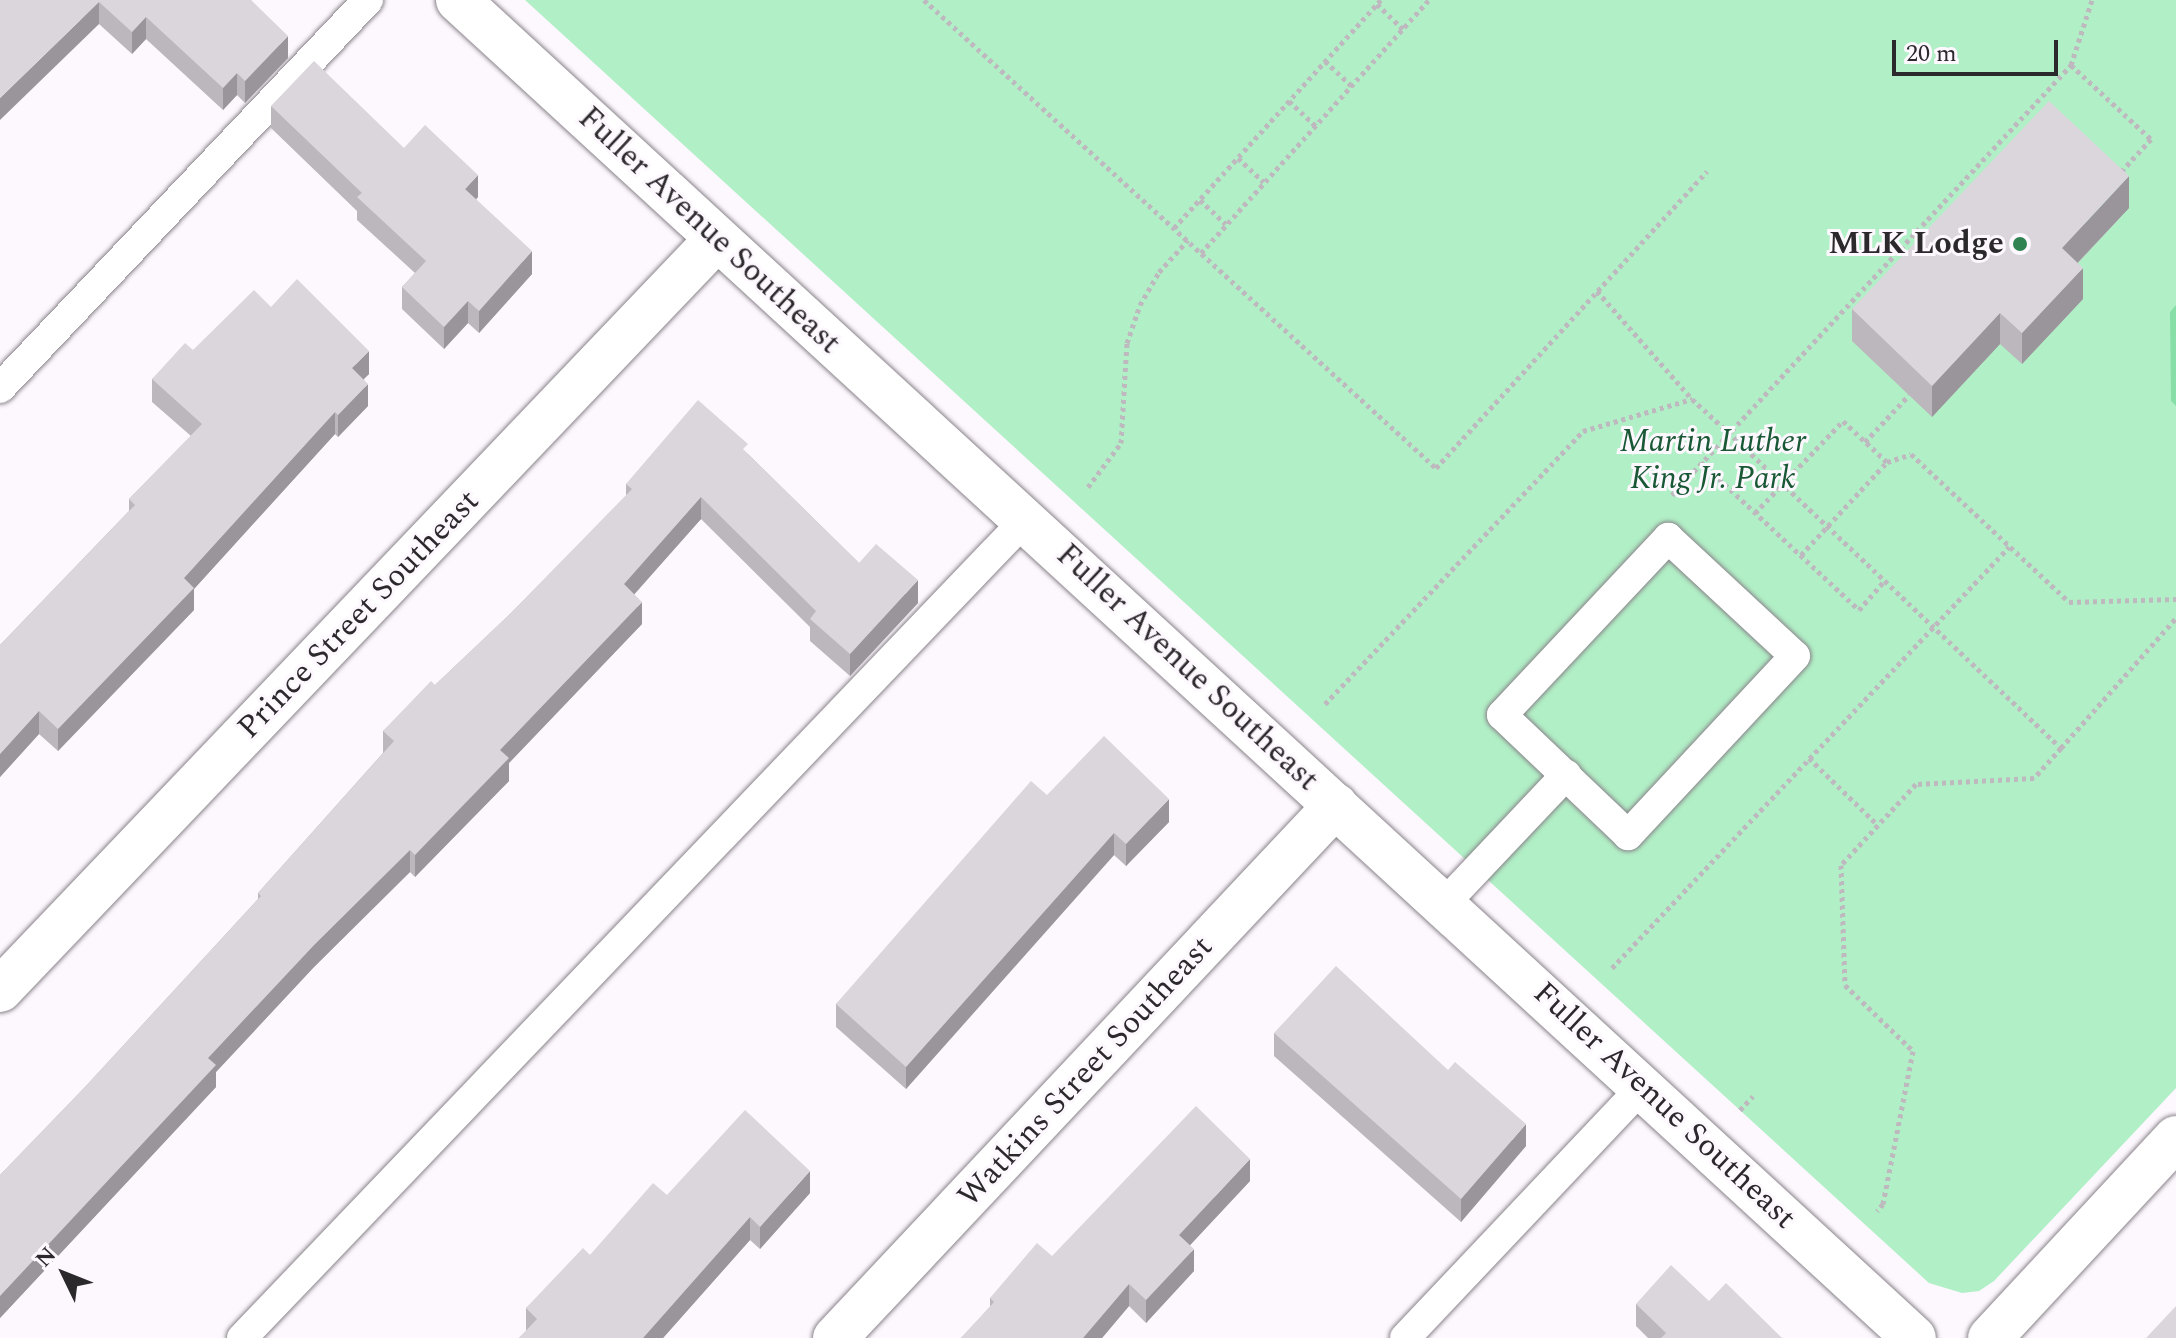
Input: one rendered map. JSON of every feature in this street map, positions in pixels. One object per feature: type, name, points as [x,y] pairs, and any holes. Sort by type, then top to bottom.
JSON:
[{"type":"street","name":"Fuller Avenue Southeast","points":[[458,0],[1644,1085],[1914,1338]]},
{"type":"street","name":"Prince Street Southeast","points":[[0,990],[717,239]]},
{"type":"street","name":"Watkins Street Southeast","points":[[835,1338],[1336,805]]},
{"type":"street","points":[[1990,1338],[2176,1138]]},
{"type":"lane","points":[[0,388],[368,0]]},
{"type":"lane","points":[[242,1338],[1025,520]]},
{"type":"lane","points":[[1668,538],[1795,656],[1628,835],[1502,715],[1668,538]]},
{"type":"lane","points":[[1444,904],[1566,775]]},
{"type":"lane","points":[[1405,1338],[1644,1085]]},
{"type":"path","points":[[924,0],[1436,468],[1707,171]]},
{"type":"path","points":[[1201,253],[1316,126],[1341,103],[1352,86],[1429,0]]},
{"type":"path","points":[[1668,538],[1664,503],[2071,65],[2092,0]]},
{"type":"path","points":[[1174,228],[1310,74],[1379,2],[1403,29]]},
{"type":"path","points":[[1325,61],[1352,86]]},
{"type":"path","points":[[2071,65],[2151,139],[2116,177]]},
{"type":"path","points":[[1289,101],[1316,126]]},
{"type":"path","points":[[1238,158],[1264,182]]},
{"type":"path","points":[[1200,200],[1226,224]]},
{"type":"path","points":[[1088,487],[1121,443],[1127,343],[1140,305],[1159,272],[1188,240]]},
{"type":"path","points":[[1597,291],[1692,399]]},
{"type":"path","points":[[1865,442],[1909,395]]},
{"type":"path","points":[[1755,513],[1843,421],[1887,462]]},
{"type":"path","points":[[1801,555],[1887,462],[1911,454],[2069,602],[2176,599]]},
{"type":"path","points":[[1701,462],[1859,610],[1885,580]]},
{"type":"path","points":[[1612,968],[2009,547]]},
{"type":"path","points":[[2061,748],[2176,618]]},
{"type":"path","points":[[1809,758],[1878,825]]},
{"type":"green space","name":"Martin Luther King Jr. Park","points":[[525,0],[2176,0],[2176,1088],[1994,1281],[1979,1291],[1962,1293],[1929,1283]]},
{"type":"shaded area","points":[[2176,305],[2176,406],[2171,401],[2170,312]]},
{"type":"building","points":[[0,0],[251,0],[288,36],[245,81],[237,73],[223,88],[146,17],[132,32],[99,2],[0,98]]},
{"type":"building","points":[[314,61],[404,148],[425,125],[478,175],[465,189],[532,251],[479,311],[468,301],[444,327],[402,287],[426,261],[357,197],[362,193],[271,106]]},
{"type":"building","name":"MLK Lodge","points":[[2049,101],[2129,176],[2062,248],[2083,268],[2022,333],[2000,313],[1932,386],[1852,309]]},
{"type":"building","points":[[297,279],[369,351],[352,368],[368,384],[338,415],[335,412],[184,578],[194,588],[58,729],[39,711],[0,754],[0,645],[135,505],[129,499],[202,424],[152,379],[185,343],[193,350],[254,290],[271,307]]},
{"type":"building","points":[[698,400],[748,444],[743,449],[859,563],[876,544],[918,580],[850,654],[810,619],[816,611],[701,497],[624,584],[642,602],[500,750],[509,758],[415,855],[410,850],[314,945],[208,1058],[216,1065],[0,1296],[0,1175],[261,896],[258,893],[394,741],[383,731],[431,681],[435,685],[512,612],[632,489],[626,484]]},
{"type":"building","points":[[1104,736],[1169,799],[1126,844],[1114,833],[906,1067],[836,1004],[1031,781],[1047,795]]},
{"type":"building","points":[[1336,966],[1448,1070],[1455,1062],[1526,1124],[1461,1199],[1274,1033]]},
{"type":"building","points":[[1196,1106],[1250,1159],[1179,1235],[1194,1249],[1146,1300],[1129,1284],[1083,1338],[961,1338],[994,1302],[990,1298],[1037,1243],[1052,1256]]},
{"type":"building","points":[[745,1110],[810,1171],[760,1227],[750,1217],[643,1338],[519,1338],[537,1319],[526,1308],[583,1248],[590,1255],[653,1183],[667,1195]]},
{"type":"building","points":[[1671,1265],[1709,1301],[1726,1283],[1782,1338],[1661,1338],[1666,1333],[1636,1304]]},
{"type":"building","points":[[2176,1306],[2176,1338],[2146,1338]]},
{"type":"place","name":"MLK Lodge","points":[[2020,244]]}]
